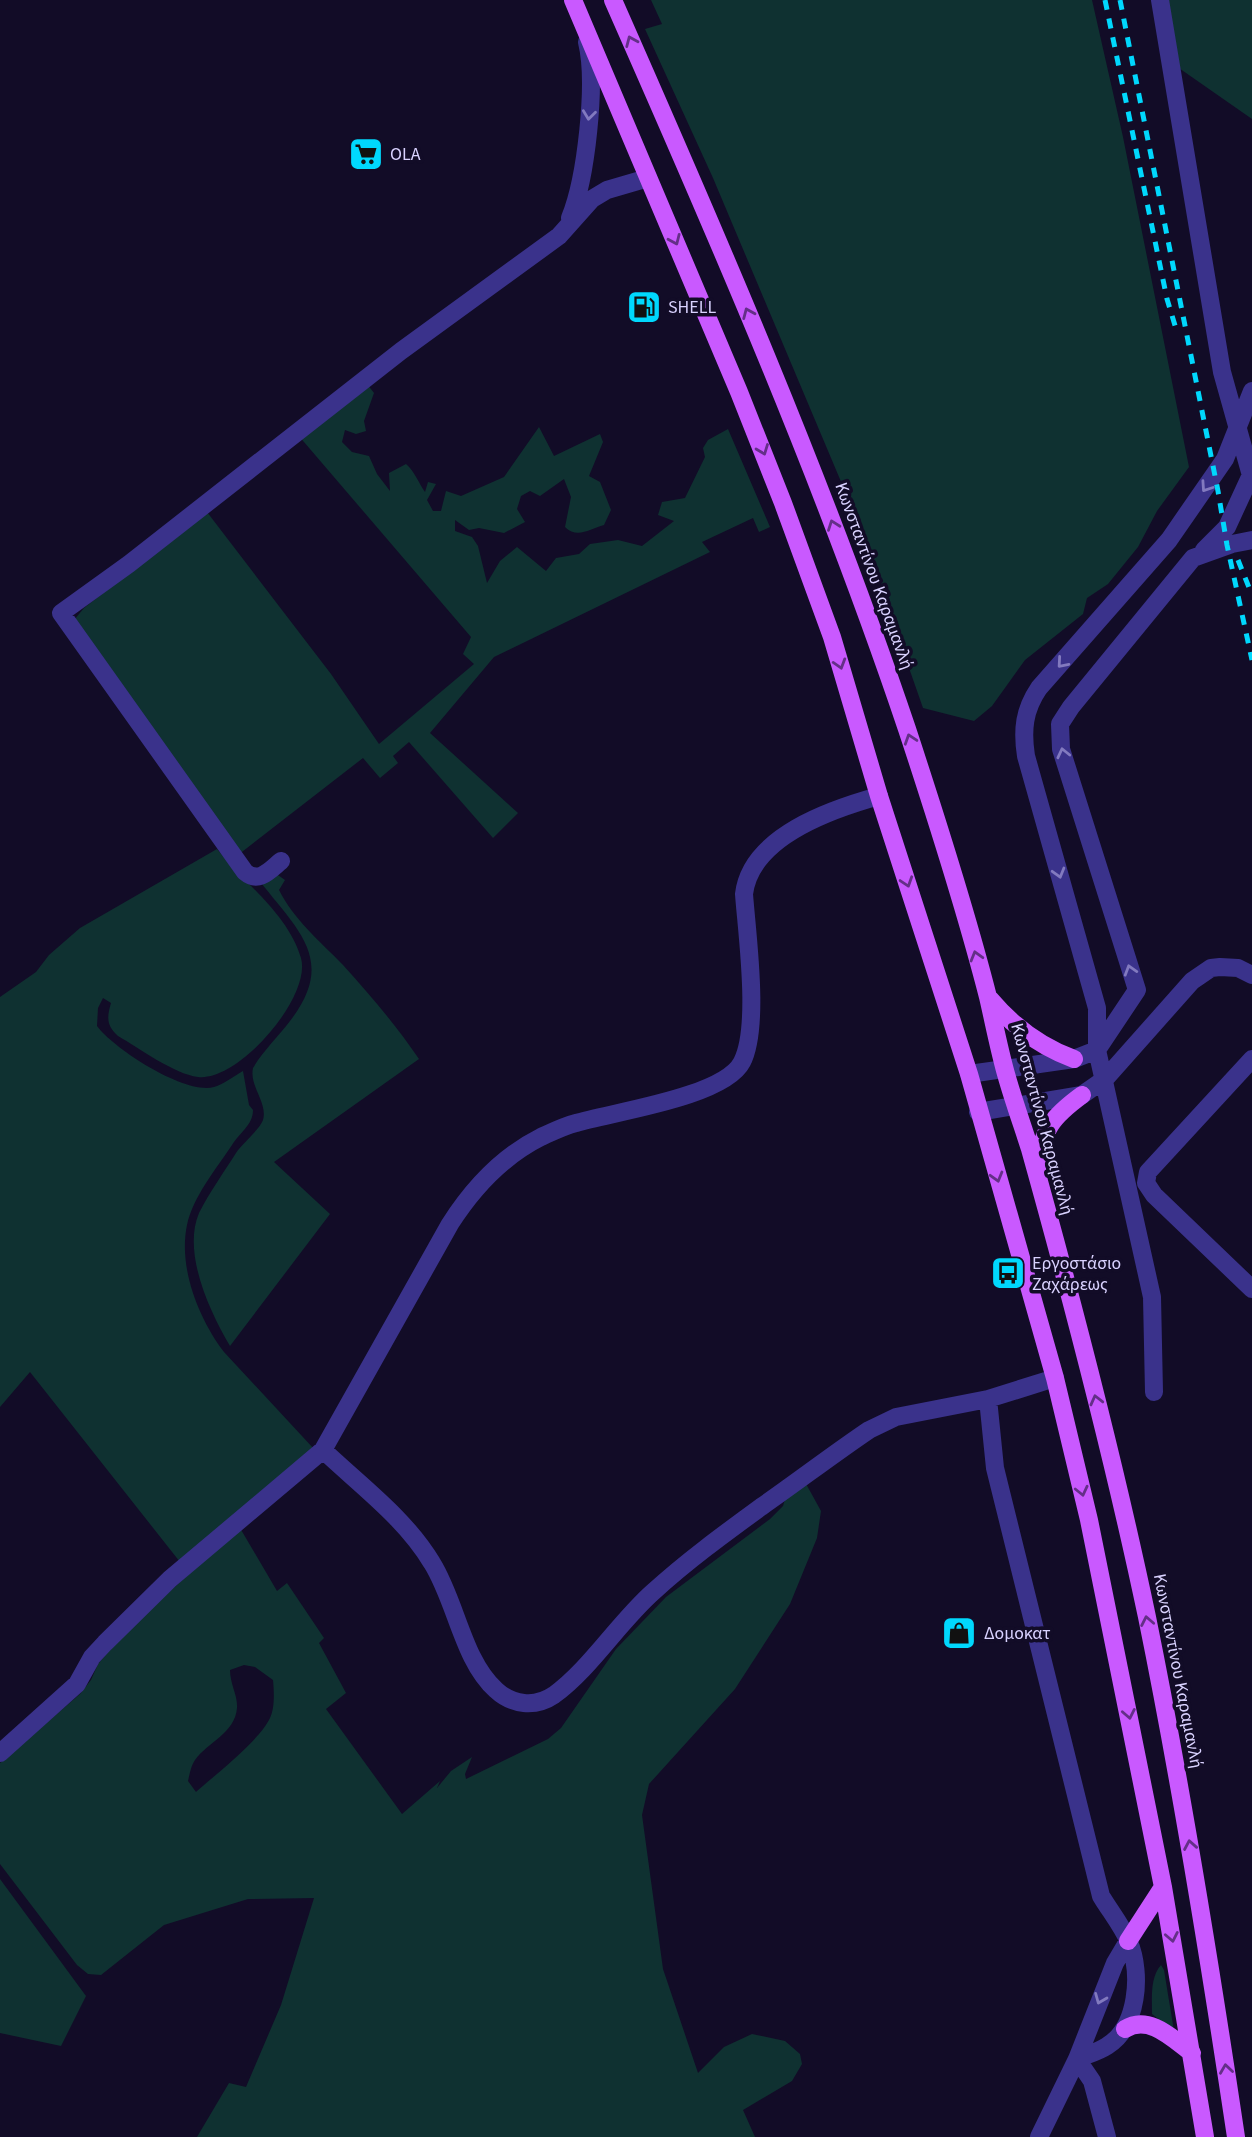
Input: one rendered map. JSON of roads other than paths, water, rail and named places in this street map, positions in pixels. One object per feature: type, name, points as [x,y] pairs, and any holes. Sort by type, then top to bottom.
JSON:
[{"type":"main road","points":[[573,0],[739,392],[788,516],[832,637],[879,796],[969,1074],[1055,1378],[1099,1566],[1163,1887],[1205,2137]]},
{"type":"main road","name":"Κωνσταντίνου Καραμανλή","points":[[613,0],[791,417],[874,635],[936,821],[988,996],[1005,1070],[1037,1178],[1101,1420],[1147,1618],[1198,1892],[1236,2137]]},
{"type":"main road","points":[[988,996],[1008,1019],[1024,1031],[1051,1049],[1074,1059]]},
{"type":"main road","points":[[1037,1178],[1041,1144],[1049,1126],[1061,1111],[1083,1095]]},
{"type":"main road","points":[[1128,1941],[1163,1887]]},
{"type":"main road","points":[[1125,2029],[1137,2024],[1152,2026],[1192,2053]]},
{"type":"street","points":[[969,1074],[1074,1059],[1097,1050],[1137,990],[1061,748],[1060,724],[1070,707],[1193,558],[1227,527],[1251,478],[1222,372],[1160,0]]},
{"type":"street","points":[[566,228],[576,205],[591,101],[590,55],[583,24]]},
{"type":"street","points":[[281,861],[260,877],[245,873],[61,613],[129,564],[401,351],[544,247],[597,196],[615,187],[648,178]]},
{"type":"street","points":[[1154,1392],[1152,1297],[1097,1050],[1097,1008],[1026,756],[1023,737],[1028,708],[1040,688],[1169,540],[1225,459],[1252,391]]},
{"type":"street","points":[[1238,427],[1252,440]]},
{"type":"street","points":[[1193,558],[1231,544],[1252,540]]},
{"type":"street","points":[[0,1753],[76,1684],[92,1657],[170,1579],[323,1450],[450,1224],[464,1203],[502,1162],[522,1148],[575,1123],[619,1114],[693,1093],[734,1073],[741,1064],[751,1029],[744,894],[749,874],[761,856],[789,833],[828,813],[879,796]]},
{"type":"street","points":[[978,1112],[1083,1095],[1105,1079],[1192,981],[1211,968],[1220,967],[1238,968],[1252,975]]},
{"type":"street","points":[[1252,1059],[1148,1172],[1146,1183],[1154,1195],[1252,1289]]},
{"type":"street","points":[[323,1450],[414,1536],[443,1581],[473,1656],[486,1680],[502,1696],[527,1704],[554,1695],[650,1594],[680,1568],[869,1430],[896,1417],[988,1399],[1055,1378]]},
{"type":"street","points":[[988,1399],[995,1468],[1101,1896],[1128,1941],[1133,1956],[1133,2000],[1125,2029],[1105,2047],[1077,2059]]},
{"type":"street","points":[[1039,2137],[1077,2059],[1115,1963],[1128,1941]]},
{"type":"street","points":[[1077,2059],[1092,2081],[1107,2137]]},
{"type":"railway","points":[[1105,0],[1167,299],[1177,332]]},
{"type":"railway","points":[[1120,0],[1252,660]]},
{"type":"railway","points":[[1238,560],[1252,595]]},
{"type":"place","name":"OLA","points":[[366,154]]},
{"type":"place","name":"SHELL","points":[[644,307]]},
{"type":"place","name":"Εργοστάσιο Ζαχάρεως","points":[[1008,1273]]},
{"type":"place","name":"Δομοκατ","points":[[959,1633]]}]
